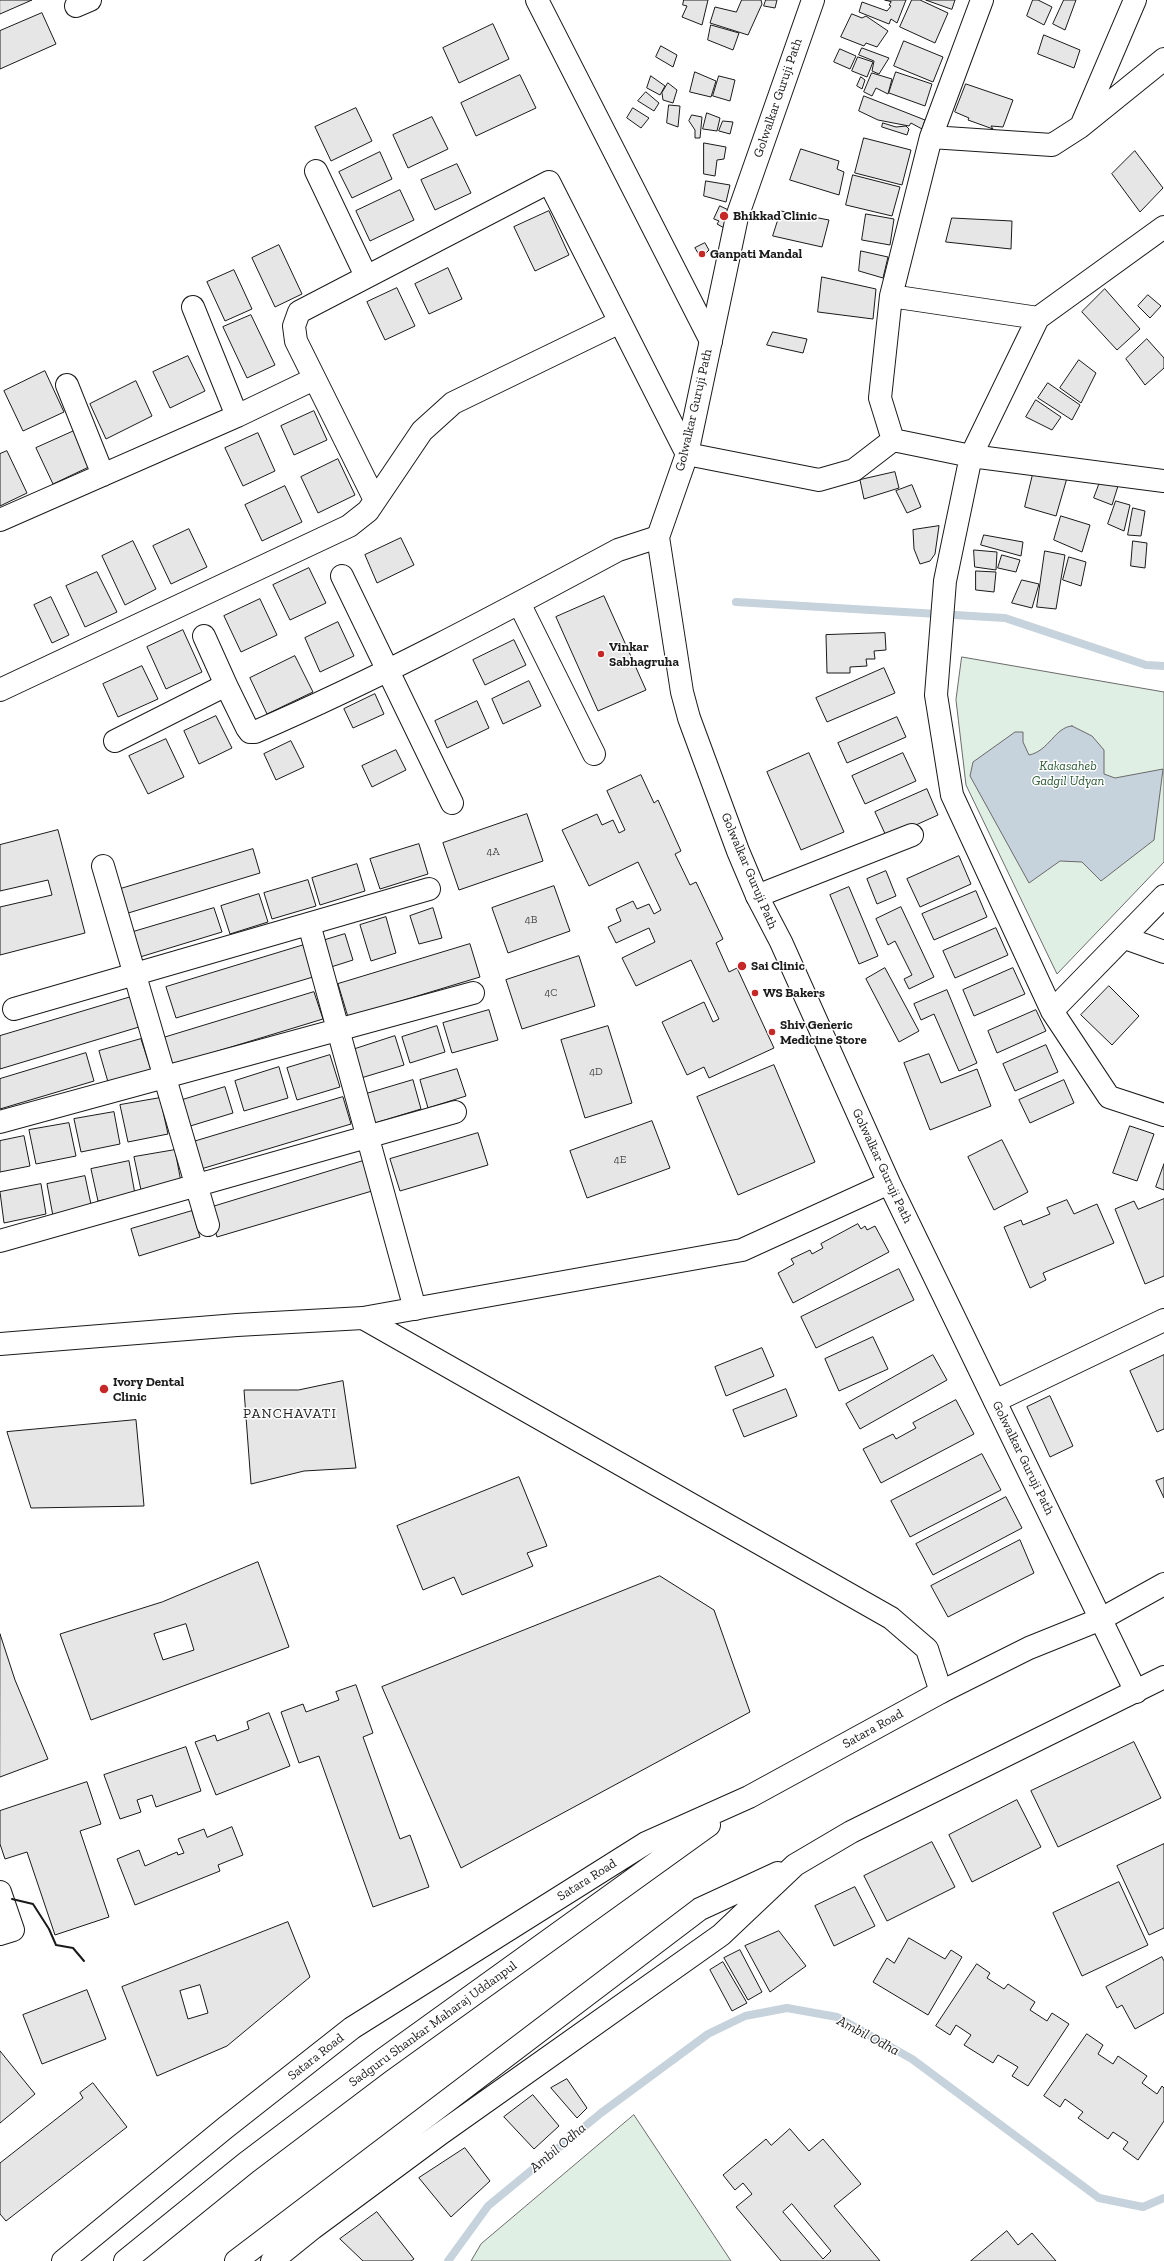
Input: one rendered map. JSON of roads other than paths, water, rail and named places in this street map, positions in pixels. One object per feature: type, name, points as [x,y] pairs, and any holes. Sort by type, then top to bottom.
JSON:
[{"type":"main road","points":[[537,0],[711,341]]},
{"type":"main road","name":"Golwalkar Guruji Path","points":[[813,0],[737,217],[687,454],[658,537],[682,692],[689,718],[738,851],[757,896],[781,942],[889,1183],[1136,1692]]},
{"type":"main road","points":[[892,440],[880,398],[891,296],[931,137],[982,0]]},
{"type":"main road","points":[[1080,127],[1135,0]]},
{"type":"main road","points":[[931,137],[1052,145],[1080,127],[1164,59]]},
{"type":"main road","points":[[316,171],[366,276]]},
{"type":"main road","points":[[375,500],[296,340],[294,326],[299,312],[549,182],[687,454],[818,480],[854,470],[892,440],[971,456],[1163,478]]},
{"type":"main road","points":[[1164,227],[1038,318],[971,456],[945,581],[936,694],[952,795],[1052,1011],[1109,1096],[1164,1115]]},
{"type":"main road","points":[[891,296],[1038,318]]},
{"type":"main road","points":[[193,307],[237,416]]},
{"type":"main road","points":[[0,690],[349,526],[368,512],[422,431],[453,403],[620,322]]},
{"type":"main road","points":[[0,520],[237,416],[314,379]]},
{"type":"main road","points":[[67,385],[103,475]]},
{"type":"main road","points":[[204,636],[246,728],[250,732],[255,732],[323,703],[389,671],[618,550],[658,537]]},
{"type":"main road","points":[[342,576],[452,803]]},
{"type":"main road","points":[[519,603],[594,754]]},
{"type":"main road","points":[[115,740],[226,685]]},
{"type":"main road","points":[[757,896],[912,835]]},
{"type":"main road","points":[[103,866],[208,1225]]},
{"type":"main road","points":[[14,1009],[429,889]]},
{"type":"main road","points":[[1052,1011],[1164,896]]},
{"type":"main road","points":[[309,924],[415,1309]]},
{"type":"main road","points":[[1124,938],[1164,952]]},
{"type":"main road","points":[[0,1122],[473,993]]},
{"type":"main road","points":[[0,1241],[455,1112]]},
{"type":"main road","points":[[0,1344],[237,1325],[363,1318],[742,1250],[889,1183]]},
{"type":"main road","points":[[363,1318],[891,1618],[926,1649],[941,1692]]},
{"type":"main road","points":[[995,1401],[1164,1320]]},
{"type":"main road","name":"Satara Road","points":[[63,2261],[224,2128],[352,2028],[646,1844],[749,1797],[941,1692],[1029,1648],[1101,1619],[1164,1584]]},
{"type":"main road","points":[[236,2261],[700,1909],[795,1865],[851,1832],[1164,1677]]},
{"type":"main road","name":"Sadguru Shankar Maharaj Uddanpul","points":[[125,2261],[246,2163],[381,2061],[749,1797]]},
{"type":"main road","points":[[272,2261],[313,2228],[440,2134],[721,1934],[795,1865]]},
{"type":"main road","points":[[0,1892],[13,1930],[0,1934]]},
{"type":"waterway","points":[[736,602],[1005,618],[1146,665],[1164,666]]},
{"type":"waterway","name":"Ambil Odha","points":[[448,2261],[488,2206],[601,2113],[708,2034],[745,2016],[787,2008],[837,2017],[912,2059],[1099,2198],[1143,2207],[1164,2198]]},
{"type":"place","name":"Bhikkad Clinic","points":[[724,216]]},
{"type":"place","name":"Ganpati Mandal","points":[[702,254]]},
{"type":"place","name":"Vinkar Sabhagruha","points":[[601,654]]},
{"type":"place","name":"Sai Clinic","points":[[742,966]]},
{"type":"place","name":"WS Bakers","points":[[755,993]]},
{"type":"place","name":"Shiv Generic Medicine Store","points":[[772,1032]]},
{"type":"place","name":"Ivory Dental Clinic","points":[[104,1389]]},
{"type":"district","name":"PANCHAVATI","points":[[290,1414]]},
{"type":"park label","name":"Kakasaheb Gadgil Udyan","points":[[1068,774]]}]
